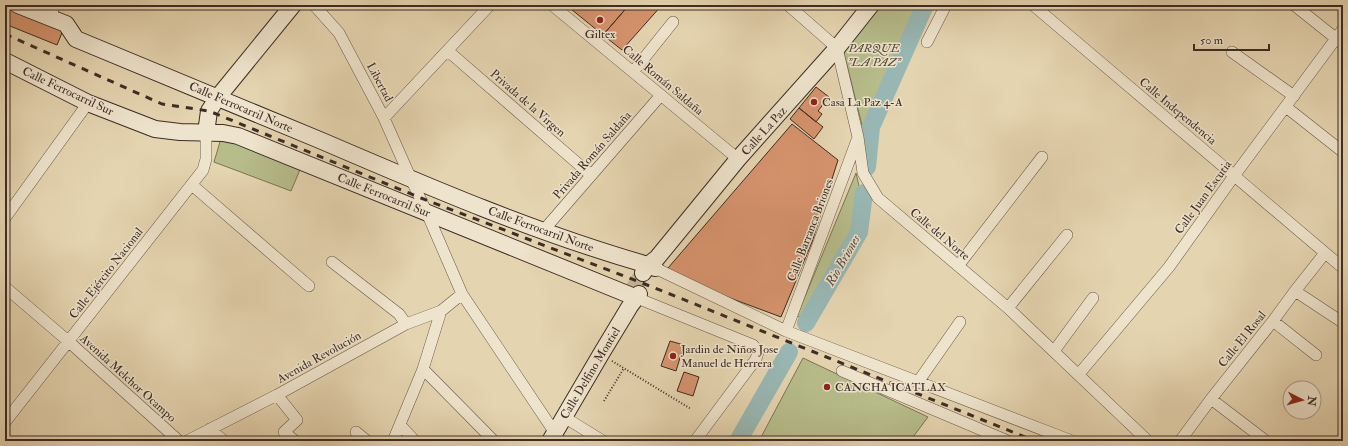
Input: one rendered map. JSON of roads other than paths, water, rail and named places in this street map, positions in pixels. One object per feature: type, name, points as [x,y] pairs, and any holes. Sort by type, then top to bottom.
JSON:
[{"type":"main road","points":[[206,133],[209,111],[218,97],[293,5]]},
{"type":"main road","name":"Calle La Paz","points":[[650,268],[738,159],[837,48],[871,5]]},
{"type":"main road","name":"Calle Ferrocarril Norte","points":[[28,7],[52,11],[66,24],[76,39],[218,97],[411,179],[542,231],[650,268]]},
{"type":"main road","name":"Calle Ferrocarril Sur","points":[[5,61],[88,104],[155,129],[180,132],[223,133],[238,136],[634,297]]},
{"type":"main road","name":"Calle Delfino Montiel","points":[[552,437],[634,297]]},
{"type":"street","name":"Libertad","points":[[314,5],[339,32],[384,118],[462,294],[552,437]]},
{"type":"street","points":[[384,118],[490,5]]},
{"type":"street","name":"Calle Román Saldaña","points":[[552,5],[738,159]]},
{"type":"street","points":[[788,5],[837,48]]},
{"type":"street","points":[[927,42],[946,5]]},
{"type":"street","name":"Calle Independencia","points":[[1033,5],[1343,268]]},
{"type":"street","points":[[1294,5],[1341,37]]},
{"type":"street","points":[[633,72],[673,22]]},
{"type":"street","name":"Calle Juan Escutia","points":[[1079,374],[1169,267],[1234,176],[1294,96],[1341,37]]},
{"type":"street","name":"Calle del Norte","points":[[837,48],[858,137],[863,173],[878,198],[1008,308],[1054,350],[1148,441]]},
{"type":"street","name":"Privada de la Virgen","points":[[448,51],[591,175]]},
{"type":"street","points":[[1232,52],[1294,96]]},
{"type":"street","name":"Privada Román Saldaña","points":[[542,231],[661,96]]},
{"type":"street","points":[[5,218],[88,104]]},
{"type":"street","points":[[1286,107],[1343,152]]},
{"type":"street","name":"Calle Ejército Nacional","points":[[5,422],[203,170],[206,159],[206,133]]},
{"type":"street","name":"Calle Barranca Briones","points":[[786,331],[858,137]]},
{"type":"street","points":[[958,266],[1042,157]]},
{"type":"street","points":[[192,185],[309,286]]},
{"type":"street","points":[[1008,308],[1067,235]]},
{"type":"street","name":"Calle El Rosal","points":[[1180,441],[1325,253]]},
{"type":"street","points":[[332,262],[399,314],[406,324]]},
{"type":"street","name":"Calle Ferrocarril Norte","points":[[650,268],[786,331],[1072,441]]},
{"type":"street","name":"Avenida Melchor Ocampo","points":[[5,287],[68,341],[179,441]]},
{"type":"street","points":[[1295,291],[1342,322]]},
{"type":"street","name":"Avenida Revolución","points":[[187,441],[277,395],[406,324],[441,311],[462,294]]},
{"type":"street","name":"Calle Ferrocarril Sur","points":[[634,297],[753,345],[758,352],[756,359],[696,441]]},
{"type":"street","points":[[1054,350],[1094,298]]},
{"type":"street","points":[[393,441],[423,369],[441,311]]},
{"type":"street","points":[[1273,321],[1316,355]]},
{"type":"street","points":[[918,382],[960,322]]},
{"type":"street","points":[[423,369],[494,441]]},
{"type":"street","points":[[842,371],[1008,441]]},
{"type":"street","points":[[277,395],[297,420],[284,432],[295,441]]},
{"type":"street","points":[[1211,399],[1266,441]]},
{"type":"street","points":[[564,417],[603,441]]},
{"type":"street","points":[[400,425],[415,441]]},
{"type":"street","points":[[210,429],[224,441]]},
{"type":"street","points":[[356,432],[367,441]]},
{"type":"waterway","name":"Rio Briones","points":[[867,167],[871,127],[925,5]]},
{"type":"waterway","name":"Rio Briones","points":[[806,323],[859,232],[864,193]]},
{"type":"waterway","name":"Rio Briones","points":[[738,441],[789,352]]},
{"type":"tunnel","points":[[632,291],[642,274]]},
{"type":"railway","points":[[5,34],[162,104],[209,111],[421,198],[655,288],[1035,441]]},
{"type":"place","name":"Giltex","points":[[600,20]]},
{"type":"place","name":"Casa La Paz 4-A","points":[[814,102]]},
{"type":"place","name":"Jardin de Niños Jose Manuel de Herrera","points":[[673,356]]},
{"type":"place","name":"CANCHA ICATLAX","points":[[827,387]]},
{"type":"park label","name":"PARQUE \"LA PAZ\"","points":[[874,55]]}]
